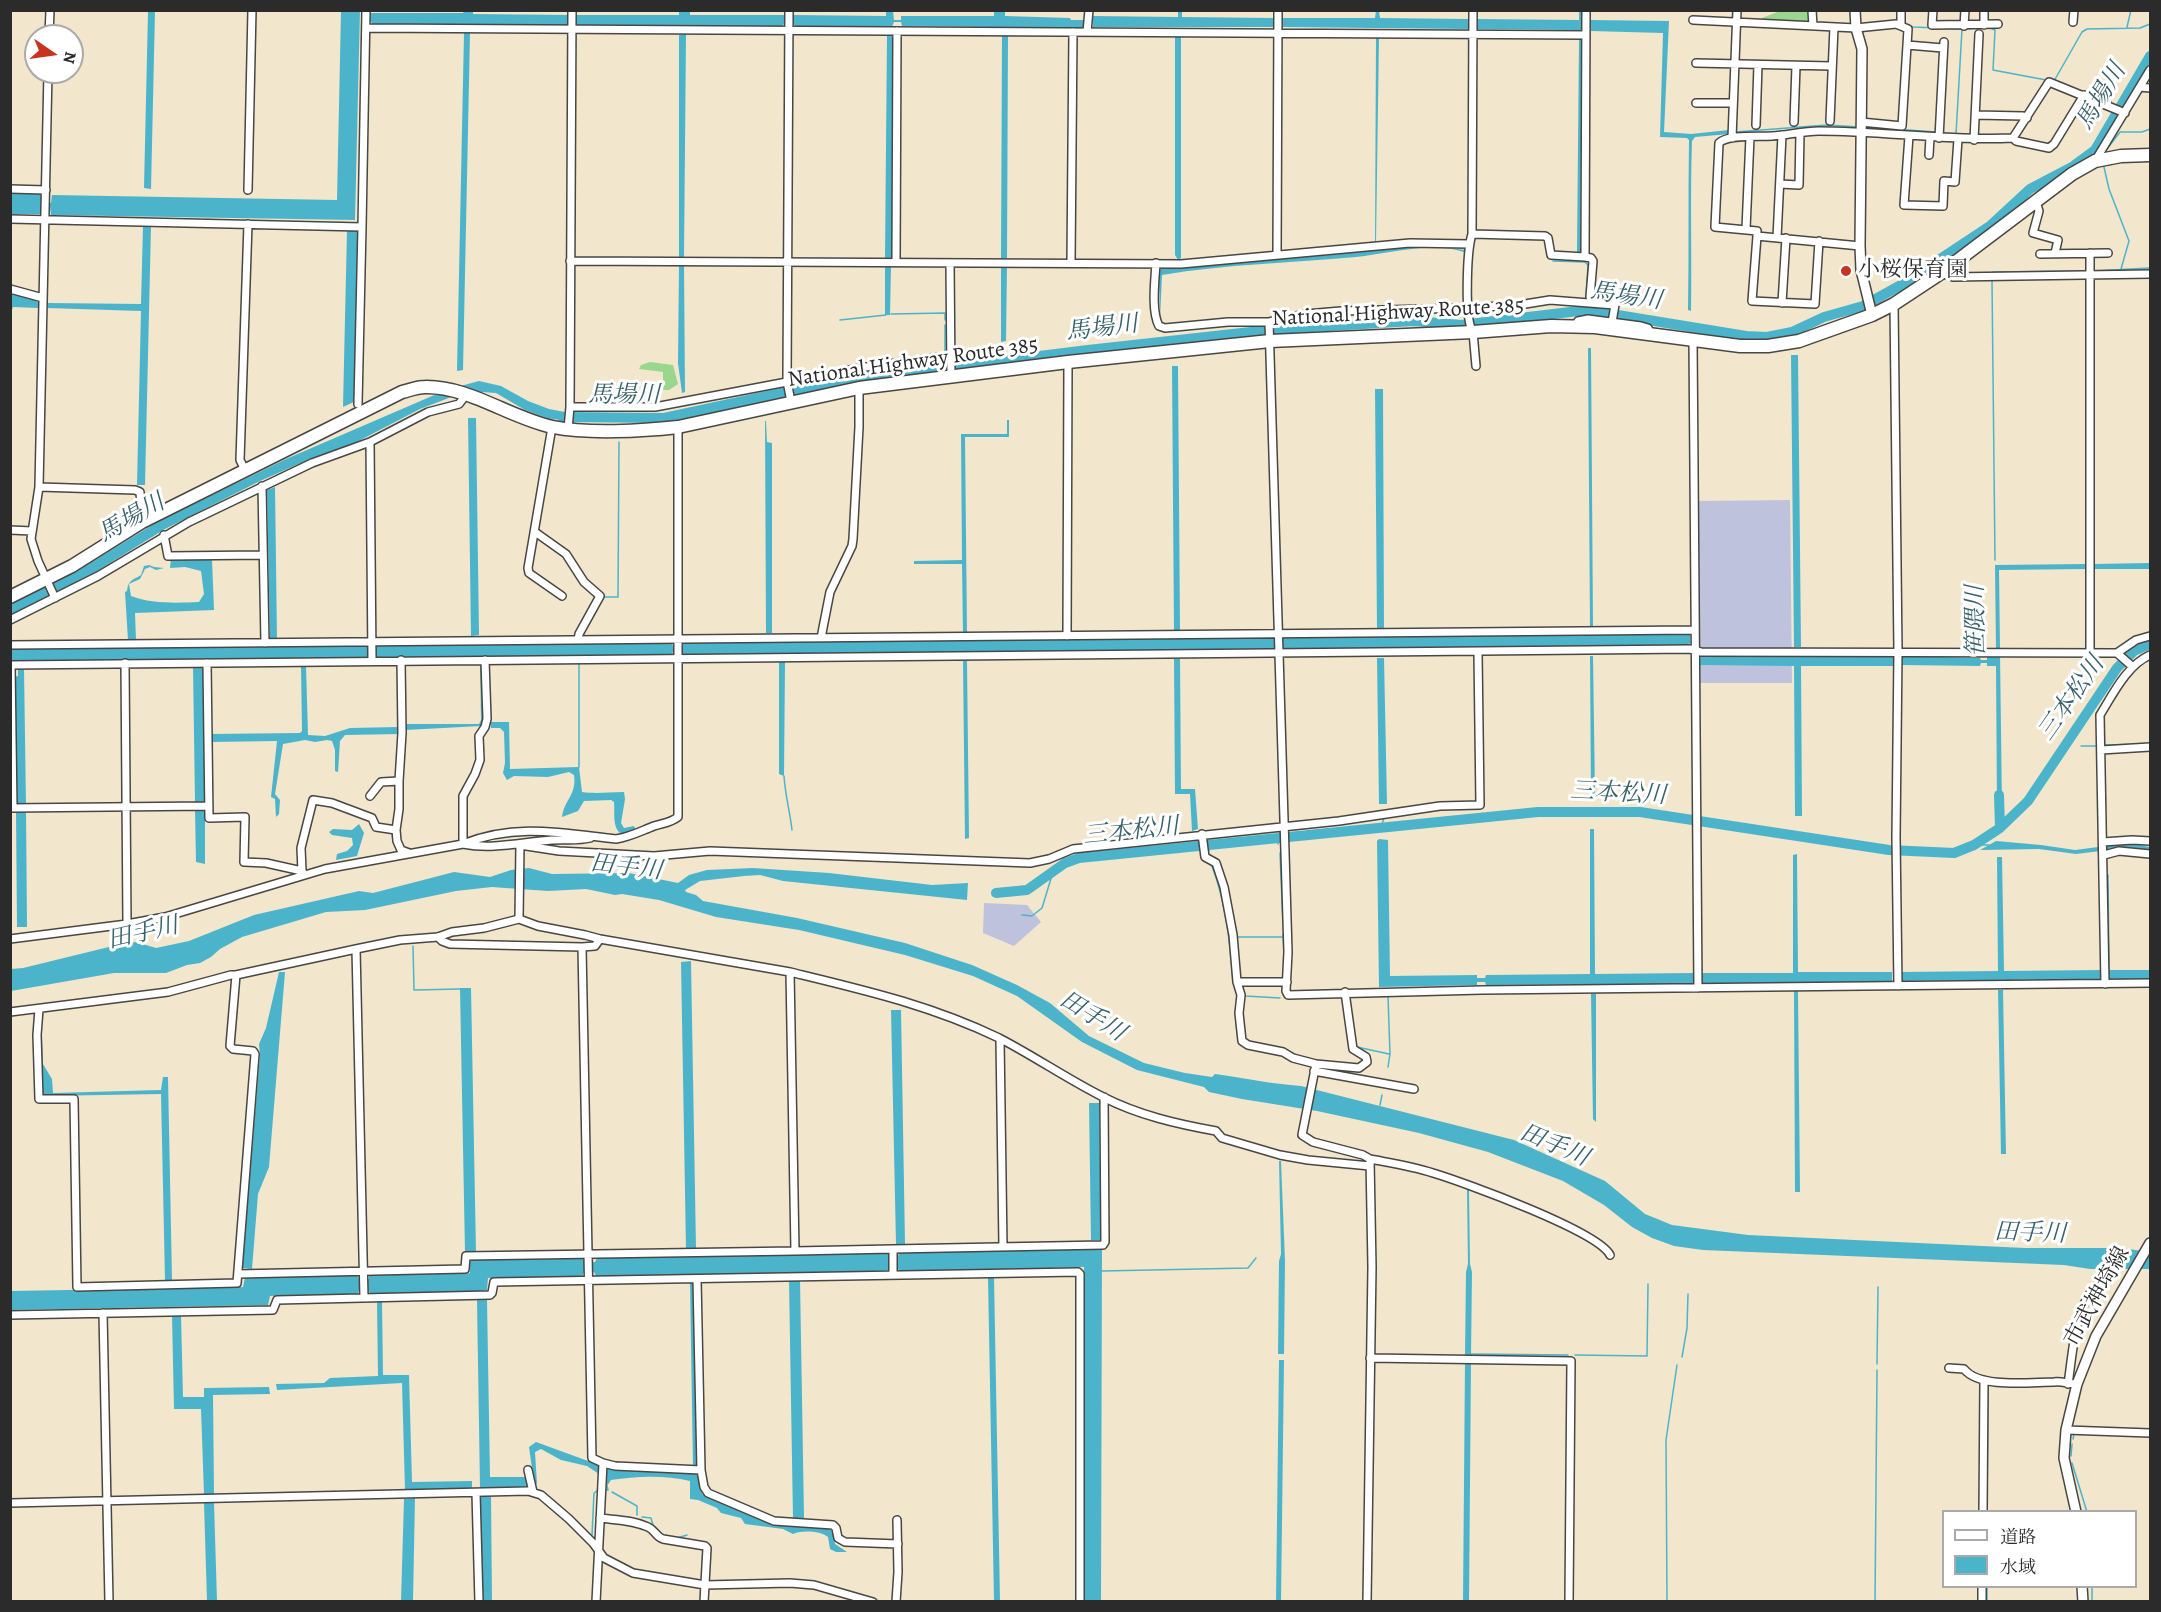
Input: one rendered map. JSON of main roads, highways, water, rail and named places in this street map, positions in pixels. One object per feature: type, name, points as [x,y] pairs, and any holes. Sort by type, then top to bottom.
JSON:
[{"type":"highway","name":"National Highway Route 385","points":[[10,597],[47,581],[142,522],[402,392],[422,387],[441,388],[466,395],[526,420],[552,427],[648,430],[678,427],[791,400],[859,388],[1270,338],[1471,327],[1575,326],[1740,346],[1768,346],[1799,341],[1894,304],[1941,273],[2072,174],[2095,161],[2121,156],[2151,155]]},
{"type":"main road","points":[[1856,10],[1856,28],[1862,49],[1861,270],[1872,312]]},
{"type":"main road","name":"市武神埼線","points":[[2076,1510],[2064,1458],[2073,1384],[2096,1336],[2151,1243]]},
{"type":"water","points":[[1005,10],[1005,16],[1084,20],[1083,28],[902,26],[901,22],[894,22],[892,27],[796,26],[793,24],[793,15],[886,16],[886,11],[893,11],[894,20],[901,20],[901,16],[994,16],[994,11]]},
{"type":"water","points":[[148,11],[155,11],[151,189],[144,188]]},
{"type":"water","points":[[341,11],[360,11],[355,220],[51,215],[50,207],[41,207],[40,214],[11,214],[11,194],[41,194],[41,202],[51,203],[52,195],[337,200]]},
{"type":"water","points":[[473,11],[473,14],[568,15],[568,23],[566,25],[373,24],[370,21],[371,13],[463,13]]},
{"type":"water","points":[[679,11],[690,11],[690,15],[784,15],[784,24],[782,26],[578,25],[576,23],[576,15],[679,15]]},
{"type":"water","points":[[1178,11],[1182,11],[1182,17],[1273,18],[1273,27],[1093,27],[1093,16],[1178,17]]},
{"type":"water","points":[[1376,11],[1379,11],[1380,18],[1468,19],[1468,29],[1283,27],[1283,18],[1375,18]]},
{"type":"water","points":[[1579,11],[1583,11],[1582,30],[1477,29],[1477,19],[1579,20]]},
{"type":"water","points":[[1591,20],[1669,21],[1664,132],[1691,134],[1729,130],[1729,134],[1695,137],[1692,141],[1691,311],[1688,310],[1689,140],[1660,137],[1663,33],[1591,31]]},
{"type":"water","points":[[464,33],[470,33],[463,370],[457,371]]},
{"type":"water","points":[[686,34],[684,258],[679,258],[679,35]]},
{"type":"water","points":[[887,35],[893,35],[892,258],[885,258]]},
{"type":"water","points":[[1002,36],[1008,36],[1007,258],[1001,259]]},
{"type":"water","points":[[1175,36],[1181,37],[1181,258],[1178,260],[1175,255]]},
{"type":"water","points":[[1376,38],[1379,38],[1375,242]]},
{"type":"water","points":[[1579,39],[1582,39],[1580,252],[1577,252]]},
{"type":"water","points":[[143,226],[151,226],[145,485],[137,485],[141,311],[47,308],[48,303],[141,304]]},
{"type":"water","points":[[347,230],[358,230],[354,402],[343,407]]},
{"type":"water","points":[[1439,247],[1466,250],[1466,253],[1440,248],[1411,249],[1356,257],[1234,266],[1162,275],[1160,319],[1160,269],[1331,255],[1387,248]]},
{"type":"water","points":[[679,264],[684,264],[685,392],[682,393],[678,363]]},
{"type":"water","points":[[888,265],[891,267],[890,315],[885,315],[885,267]]},
{"type":"water","points":[[1001,266],[1007,266],[1006,341],[1001,342]]},
{"type":"water","points":[[11,293],[36,301],[39,303],[39,308],[13,307],[11,313]]},
{"type":"water","points":[[1588,348],[1591,348],[1593,627],[1590,627]]},
{"type":"water","points":[[1791,355],[1798,355],[1801,647],[1794,647]]},
{"type":"water","points":[[1172,366],[1178,366],[1180,631],[1174,631]]},
{"type":"water","points":[[479,381],[501,386],[528,401],[549,409],[575,414],[574,422],[547,418],[525,410],[496,393],[467,391],[420,409],[351,445],[312,458],[260,481],[165,529],[97,571],[11,615],[11,603],[82,568],[157,522],[286,459],[446,390]]},
{"type":"water","points":[[1375,389],[1383,389],[1384,629],[1377,629]]},
{"type":"water","points":[[468,418],[476,418],[479,635],[471,636]]},
{"type":"water","points":[[1007,420],[1009,420],[1009,437],[965,437],[967,633],[963,633],[962,564],[914,564],[914,561],[962,560],[961,434],[1007,434]]},
{"type":"water","points":[[765,421],[767,442],[772,443],[772,633],[766,633]]},
{"type":"water","points":[[275,487],[277,639],[270,639],[267,490]]},
{"type":"water","points":[[171,559],[212,559],[214,610],[135,613],[136,640],[128,640],[125,592],[127,591],[128,585],[130,582],[141,575],[144,566],[164,568],[145,569],[140,579],[129,584],[131,596],[156,602],[182,603],[199,602],[204,594],[201,571],[185,567],[170,568]]},
{"type":"water","points":[[2150,563],[2150,569],[2093,569],[2093,564]]},
{"type":"water","points":[[2086,564],[2086,569],[1999,570],[2000,649],[1996,649],[1995,565]]},
{"type":"water","points":[[1687,632],[1690,635],[1690,643],[1687,646],[1282,650],[1282,645],[1275,645],[1274,650],[682,656],[682,651],[673,651],[672,656],[376,658],[376,653],[369,653],[368,658],[12,662],[10,644],[13,649],[368,644],[368,649],[376,649],[376,644],[672,642],[673,647],[682,647],[682,642],[1274,636],[1275,641],[1282,641],[1282,636]]},
{"type":"water","points":[[1996,654],[2000,654],[2002,807],[1997,807],[1996,666],[1987,666],[1987,663],[1981,663],[1980,666],[1901,665],[1902,656],[1987,660],[1987,657],[1995,657]]},
{"type":"water","points":[[1590,656],[1593,656],[1595,795],[1591,796]]},
{"type":"water","points":[[1702,656],[1894,657],[1894,666],[1801,666],[1802,816],[1795,816],[1794,666],[1699,665]]},
{"type":"water","points":[[1377,658],[1384,658],[1387,804],[1379,804]]},
{"type":"water","points":[[1174,659],[1180,659],[1181,789],[1195,789],[1198,829],[1192,831],[1190,794],[1175,794]]},
{"type":"water","points":[[963,661],[967,661],[969,838],[965,839]]},
{"type":"water","points":[[779,662],[785,662],[784,776],[779,774]]},
{"type":"water","points":[[203,665],[205,802],[195,802],[193,666]]},
{"type":"water","points":[[480,665],[483,665],[483,721],[481,726],[405,730],[405,724],[479,724],[481,720]]},
{"type":"water","points":[[301,666],[306,666],[308,735],[325,736],[350,728],[399,727],[399,734],[345,735],[340,741],[338,772],[335,771],[335,750],[332,741],[305,740],[283,744],[275,794],[280,800],[279,814],[276,817],[275,799],[271,797],[277,741],[211,742],[211,734],[300,733],[302,731]]},
{"type":"water","points":[[18,668],[24,668],[26,806],[15,805],[14,677],[18,676]]},
{"type":"water","points":[[491,722],[509,722],[510,769],[579,767],[582,792],[624,792],[621,823],[624,828],[634,826],[636,831],[621,834],[618,831],[615,824],[614,802],[611,800],[584,801],[578,811],[562,817],[574,788],[574,775],[569,772],[548,777],[514,776],[507,780],[503,773],[504,732],[500,728],[491,728]]},
{"type":"water","points":[[195,809],[205,809],[205,864],[196,862]]},
{"type":"water","points":[[26,810],[27,927],[17,927],[16,812]]},
{"type":"water","points":[[359,824],[364,833],[357,856],[336,860],[337,854],[347,851],[353,845],[352,838],[332,835],[329,832],[333,829],[352,830]]},
{"type":"water","points":[[1590,829],[1594,829],[1595,974],[1694,973],[1694,977],[1702,977],[1702,973],[1793,973],[1793,855],[1797,854],[1798,972],[1892,972],[1892,983],[1702,984],[1702,980],[1694,980],[1694,984],[1486,985],[1485,982],[1477,982],[1477,985],[1379,987],[1377,841],[1379,839],[1388,840],[1390,976],[1477,975],[1477,978],[1485,978],[1486,975],[1590,974]]},
{"type":"water","points":[[1996,841],[2075,850],[2129,843],[2150,847],[2150,852],[2125,848],[2076,854],[2039,849],[1980,850]]},
{"type":"water","points":[[1997,857],[2002,857],[2004,971],[2100,970],[2100,973],[2109,973],[2109,970],[2150,970],[2150,979],[2100,977],[2100,979],[1902,981],[1902,972],[1998,971]]},
{"type":"water","points":[[529,868],[552,874],[629,873],[678,883],[689,875],[707,870],[753,868],[829,873],[932,885],[968,883],[967,900],[783,881],[760,875],[700,881],[685,890],[703,901],[797,918],[905,943],[972,965],[1050,1003],[1089,1036],[1144,1063],[1212,1077],[1215,1074],[1301,1086],[1514,1140],[1605,1181],[1645,1214],[1672,1225],[1748,1235],[2025,1248],[2121,1248],[2150,1252],[2150,1269],[2090,1269],[2064,1265],[1703,1250],[1674,1246],[1632,1227],[1604,1205],[1563,1181],[1488,1152],[1419,1133],[1317,1111],[1209,1092],[1204,1087],[1137,1070],[1082,1042],[1017,996],[973,976],[905,955],[799,930],[716,917],[659,900],[586,889],[548,891],[492,887],[456,891],[365,910],[326,912],[242,937],[200,963],[166,973],[114,973],[11,991],[11,969],[136,942],[156,948],[189,941],[254,915],[359,891],[373,893],[454,872],[490,877],[511,870]]},
{"type":"water","points":[[691,961],[696,1249],[686,1249],[681,962]]},
{"type":"water","points":[[279,972],[285,972],[269,1167],[258,1194],[252,1269],[242,1268],[260,1055],[259,1044],[266,1028]]},
{"type":"water","points":[[460,988],[471,988],[476,1253],[465,1253]]},
{"type":"water","points":[[1998,990],[2003,990],[2006,1154],[2001,1154]]},
{"type":"water","points":[[1794,991],[1798,991],[1800,1192],[1795,1192]]},
{"type":"water","points":[[1591,994],[1596,994],[1596,1122],[1593,1119]]},
{"type":"water","points":[[891,1010],[901,1010],[905,1244],[896,1244]]},
{"type":"water","points":[[40,1036],[42,1036],[43,1064],[52,1079],[53,1093],[161,1090],[163,1077],[168,1077],[172,1280],[165,1280],[161,1094],[44,1096],[41,1093]]},
{"type":"water","points":[[1089,1103],[1099,1103],[1101,1240],[1091,1240]]},
{"type":"water","points":[[1279,1161],[1281,1161],[1285,1261],[1284,1354],[1278,1354],[1281,1254]]},
{"type":"water","points":[[1467,1190],[1469,1190],[1472,1272],[1471,1356],[1465,1356],[1468,1264]]},
{"type":"water","points":[[1102,1248],[1101,1601],[1083,1601],[1084,1267],[900,1272],[897,1267],[889,1267],[888,1271],[596,1276],[594,1272],[583,1273],[575,1278],[488,1278],[487,1290],[466,1293],[382,1294],[359,1290],[358,1294],[270,1296],[268,1305],[11,1310],[10,1291],[243,1287],[245,1277],[357,1275],[359,1279],[369,1279],[369,1275],[465,1272],[466,1274],[470,1273],[470,1260],[583,1258],[584,1262],[595,1262],[597,1258],[887,1252],[889,1258],[898,1257],[899,1252]]},
{"type":"water","points":[[994,1277],[1000,1602],[994,1601],[988,1278]]},
{"type":"water","points":[[800,1280],[804,1518],[793,1519],[789,1281]]},
{"type":"water","points":[[690,1283],[694,1283],[698,1466],[693,1466]]},
{"type":"water","points":[[477,1300],[487,1300],[490,1477],[527,1477],[527,1487],[480,1488]]},
{"type":"water","points":[[377,1302],[382,1302],[383,1375],[409,1375],[412,1482],[472,1481],[472,1489],[405,1490],[402,1383],[277,1390],[276,1384],[324,1383],[330,1378],[378,1376]]},
{"type":"water","points":[[172,1315],[181,1315],[183,1397],[204,1397],[204,1388],[269,1387],[270,1394],[213,1395],[214,1494],[204,1494],[201,1409],[174,1409]]},
{"type":"water","points":[[1279,1360],[1284,1360],[1281,1602],[1276,1601]]},
{"type":"water","points":[[1465,1362],[1471,1362],[1469,1601],[1463,1602]]},
{"type":"water","points":[[536,1442],[599,1465],[599,1474],[587,1466],[561,1460],[541,1449],[535,1452],[537,1484],[534,1483],[529,1447]]},
{"type":"water","points":[[607,1469],[698,1474],[702,1494],[771,1524],[829,1529],[833,1532],[835,1544],[847,1552],[836,1552],[830,1549],[828,1537],[821,1533],[793,1534],[783,1529],[745,1524],[741,1518],[721,1513],[717,1508],[690,1499],[690,1481],[640,1477],[611,1480],[607,1486]]},
{"type":"water","points":[[480,1497],[491,1497],[492,1601],[482,1601]]},
{"type":"water","points":[[415,1498],[413,1601],[401,1601],[404,1499]]},
{"type":"water","points":[[204,1503],[214,1503],[217,1601],[207,1601]]},
{"type":"waterway","points":[[2127,27],[2131,10]]},
{"type":"waterway","points":[[1883,22],[1891,21]]},
{"type":"waterway","points":[[1905,23],[1913,27],[1962,29],[1956,134]]},
{"type":"waterway","points":[[2054,81],[2082,32],[2087,29],[2140,28],[2150,24]]},
{"type":"waterway","points":[[1964,29],[1990,28],[1995,30],[1993,70],[2046,80]]},
{"type":"waterway","name":"馬場川","points":[[563,417],[664,418],[837,381],[1278,329],[1414,321],[1461,325],[1587,310],[1746,336],[1767,337],[1792,332],[1824,317],[1863,306],[1901,285],[1990,226],[2030,189],[2072,167],[2095,150],[2150,56]]},
{"type":"waterway","points":[[2095,97],[2111,102]]},
{"type":"waterway","points":[[2020,134],[2028,121]]},
{"type":"waterway","points":[[1735,132],[1827,125],[1859,127]]},
{"type":"waterway","points":[[1866,127],[1936,132]]},
{"type":"waterway","points":[[2107,149],[2120,132],[2142,132],[2150,129]]},
{"type":"waterway","points":[[1941,133],[1954,134]]},
{"type":"waterway","points":[[2104,167],[2109,189],[2129,241],[2121,269]]},
{"type":"waterway","points":[[1465,253],[1465,260]]},
{"type":"waterway","points":[[1553,261],[1585,262],[1588,265],[1586,299]]},
{"type":"waterway","points":[[2092,271],[2150,268]]},
{"type":"waterway","points":[[1993,272],[2087,271]]},
{"type":"waterway","points":[[1992,281],[1995,560]]},
{"type":"waterway","points":[[891,314],[945,313],[945,320]]},
{"type":"waterway","points":[[840,320],[886,315]]},
{"type":"waterway","points":[[945,325],[945,351]]},
{"type":"waterway","points":[[583,635],[604,597],[618,597],[619,442]]},
{"type":"waterway","name":"三本松川","points":[[996,893],[1027,890],[1065,863],[1079,858],[1538,812],[1640,812],[1889,850],[1954,853],[1974,845],[2000,828],[2028,801],[2117,668],[2134,651],[2150,644]]},
{"type":"waterway","points":[[579,663],[579,767]]},
{"type":"waterway","points":[[2105,745],[2144,744]]},
{"type":"waterway","points":[[2081,746],[2097,746]]},
{"type":"waterway","points":[[784,776],[792,830]]},
{"type":"waterway","name":"笹隈川","points":[[1999,795],[2000,828]]},
{"type":"waterway","points":[[1381,827],[1384,818]]},
{"type":"waterway","name":"三本松川","points":[[1195,839],[1196,847]]},
{"type":"waterway","name":"三本松川","points":[[1278,839],[1278,844]]},
{"type":"waterway","points":[[1974,845],[1989,845]]},
{"type":"waterway","name":"三本松川","points":[[1208,846],[1209,851]]},
{"type":"waterway","points":[[1280,853],[1283,925]]},
{"type":"waterway","points":[[1212,866],[1224,908],[1233,981]]},
{"type":"waterway","points":[[1022,915],[1032,916],[1042,908],[1053,872]]},
{"type":"waterway","points":[[2108,875],[2109,970]]},
{"type":"waterway","points":[[1283,935],[1284,952]]},
{"type":"waterway","points":[[1237,937],[1283,937]]},
{"type":"waterway","points":[[413,946],[414,990],[460,989]]},
{"type":"waterway","points":[[1242,985],[1245,996],[1280,998]]},
{"type":"waterway","points":[[1388,996],[1390,1054],[1388,1067]]},
{"type":"waterway","points":[[1357,1047],[1389,1054]]},
{"type":"waterway","points":[[1380,1105],[1382,1095]]},
{"type":"waterway","points":[[1102,1271],[1248,1268],[1256,1258]]},
{"type":"waterway","points":[[1575,1355],[1647,1356],[1648,1284]]},
{"type":"waterway","points":[[1877,1364],[1878,1287]]},
{"type":"waterway","points":[[1682,1357],[1687,1328],[1688,1294]]},
{"type":"waterway","points":[[1470,1354],[1568,1355]]},
{"type":"waterway","points":[[1667,1602],[1666,1440],[1677,1365]]},
{"type":"waterway","points":[[1875,1602],[1877,1370]]},
{"type":"waterway","points":[[1987,1510],[1988,1386]]},
{"type":"waterway","points":[[2073,1439],[2074,1434]]},
{"type":"waterway","points":[[2071,1456],[2072,1444]]},
{"type":"waterway","points":[[2072,1463],[2086,1510]]},
{"type":"waterway","points":[[604,1490],[608,1490],[607,1486]]},
{"type":"waterway","points":[[592,1535],[594,1493],[598,1490]]},
{"type":"waterway","points":[[612,1492],[637,1506],[637,1515]]},
{"type":"waterway","points":[[642,1517],[651,1518],[653,1525]]},
{"type":"waterway","points":[[662,1535],[677,1538],[687,1535]]},
{"type":"waterway","points":[[1987,1588],[1987,1602]]},
{"type":"waterway","points":[[2092,1588],[2092,1602]]},
{"type":"place","name":"小桜保育園","points":[[1846,271]]},
{"type":"water label","name":"田手川","points":[[626,868]]},
{"type":"water label","name":"田手川","points":[[143,934]]},
{"type":"water label","name":"田手川","points":[[1092,1017]]},
{"type":"water label","name":"田手川","points":[[1554,1146]]},
{"type":"water label","name":"田手川","points":[[2030,1234]]}]
